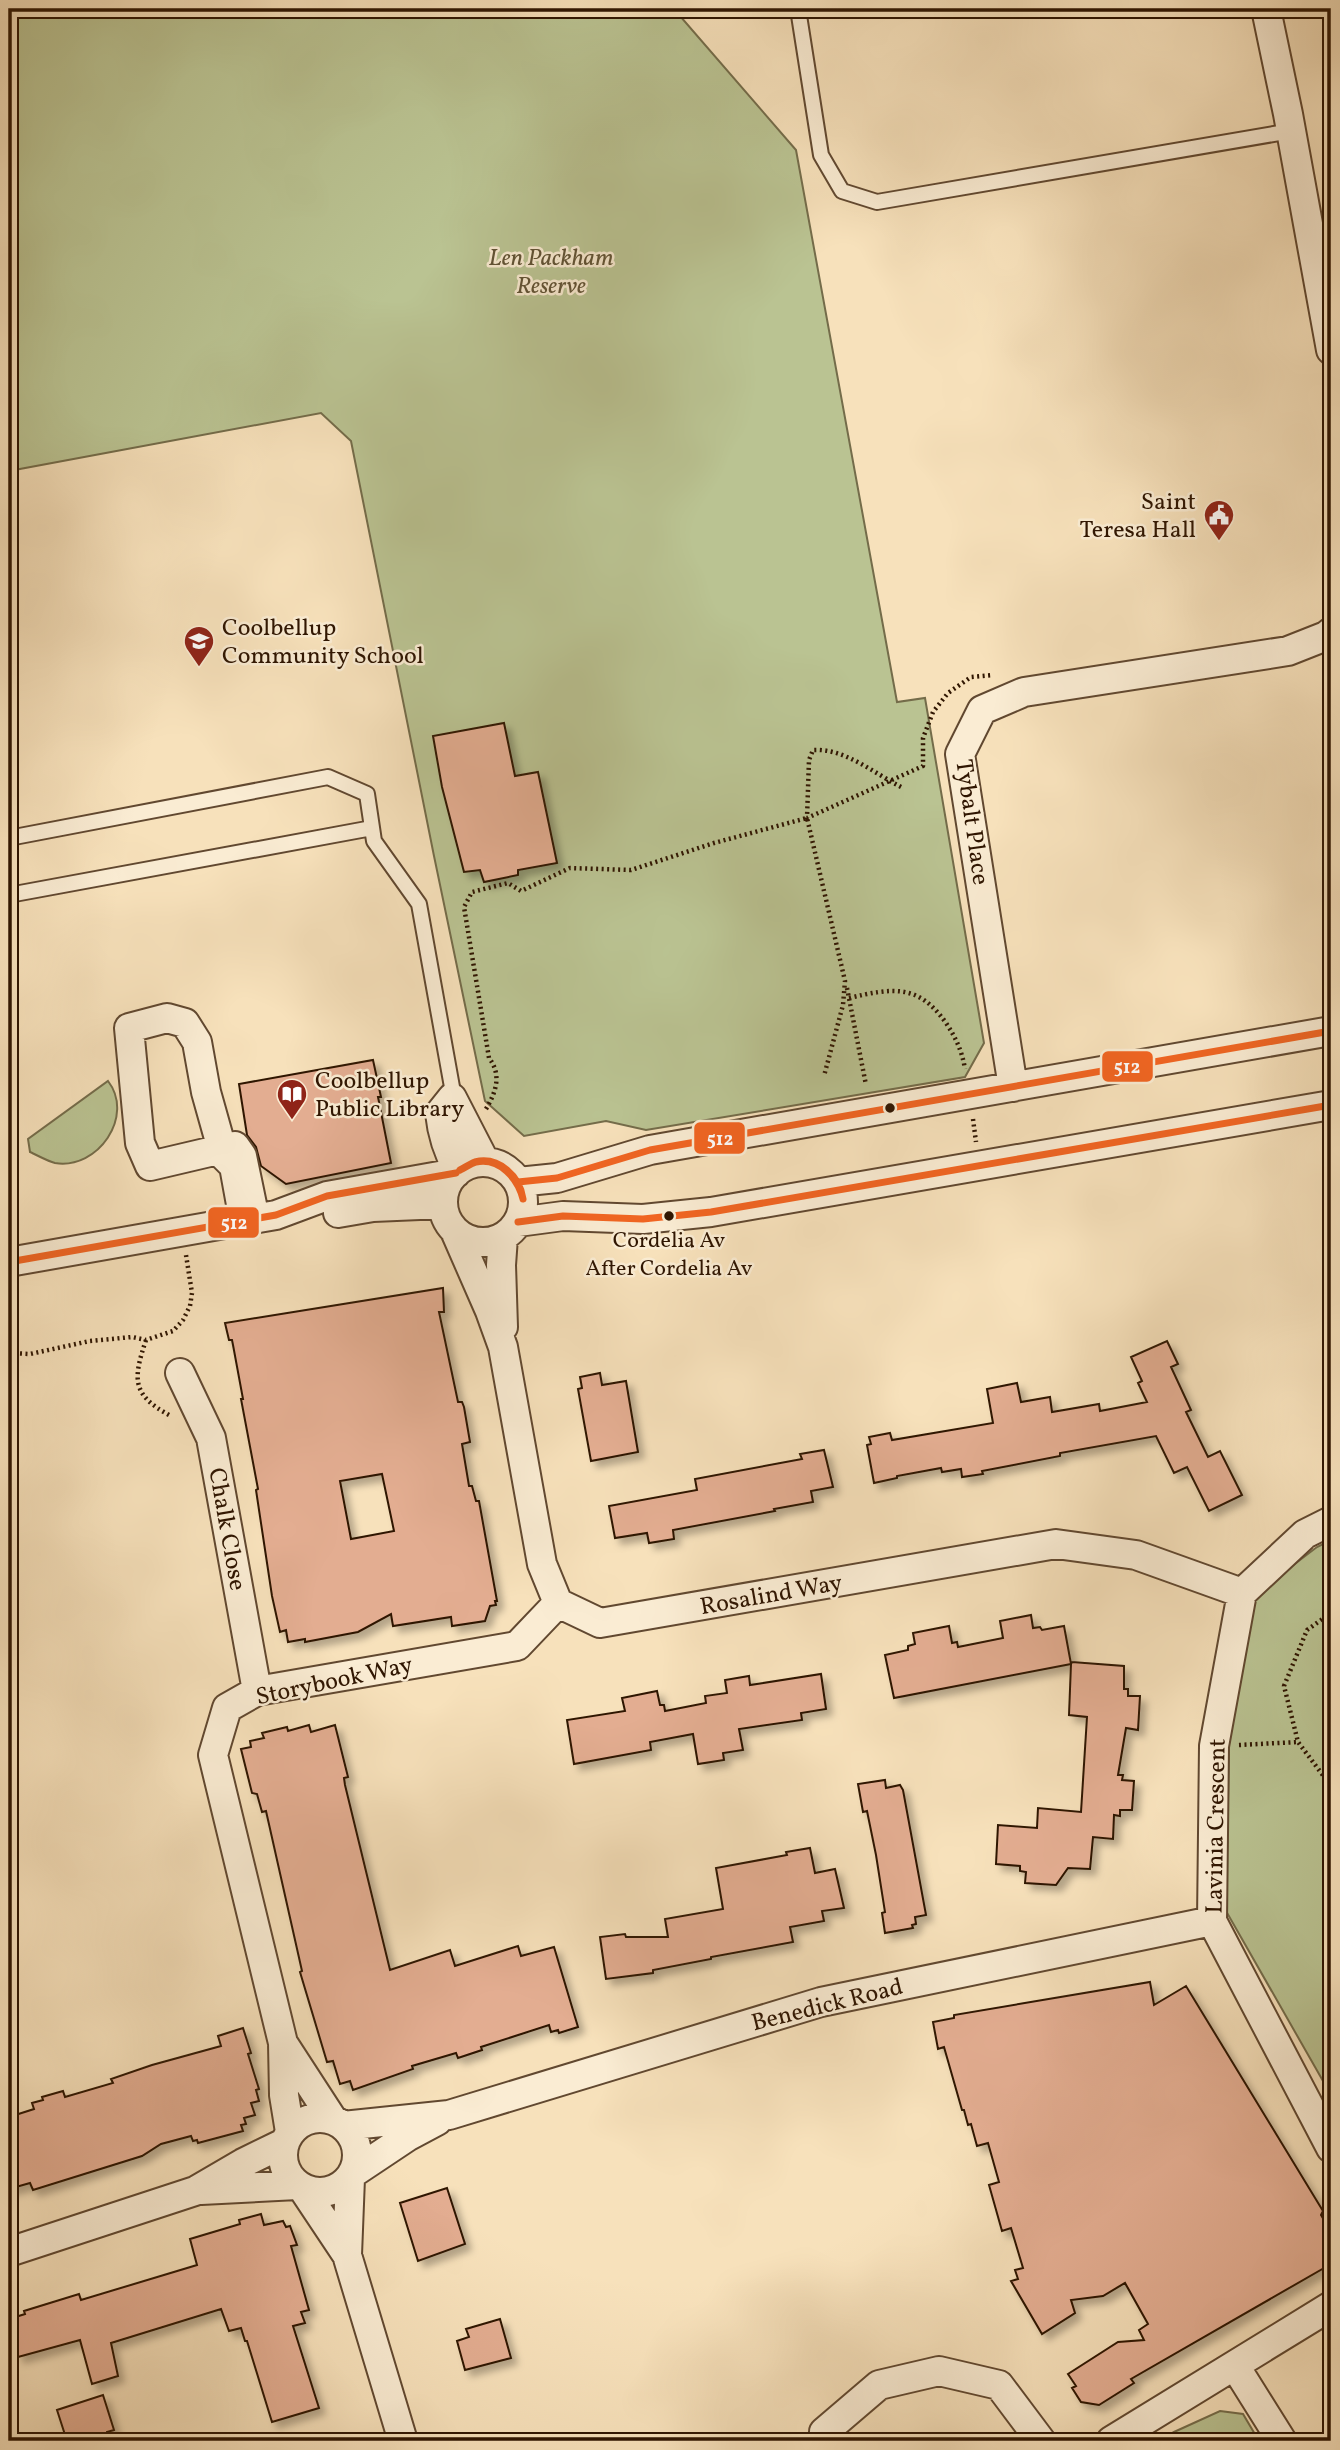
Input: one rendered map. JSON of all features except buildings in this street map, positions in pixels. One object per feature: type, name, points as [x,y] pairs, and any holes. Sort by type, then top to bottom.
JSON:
[{"type":"street","points":[[1266,9],[1292,131],[1331,350]]},
{"type":"street","name":"Tybalt Place","points":[[1013,1087],[960,754],[982,710],[1024,692],[1288,652],[1331,632]]},
{"type":"street","points":[[222,1149],[150,1166],[140,1143],[129,1028],[167,1018],[185,1023],[197,1042],[206,1093],[222,1149],[224,1156],[234,1166],[258,1219]]},
{"type":"street","points":[[518,1182],[557,1178],[650,1150],[1331,1031]]},
{"type":"street","points":[[457,1172],[449,1153],[440,1113],[452,1098],[485,1162]]},
{"type":"street","points":[[455,1231],[478,1242],[491,1242],[511,1229],[563,1216],[643,1219],[712,1212],[1331,1105]]},
{"type":"street","points":[[503,1347],[455,1231],[444,1214],[444,1191],[457,1172],[469,1164],[485,1162],[500,1166],[513,1175],[518,1182],[523,1202],[511,1229],[501,1265],[503,1347],[542,1564],[558,1603]]},
{"type":"street","points":[[258,1219],[327,1196],[457,1172]]},
{"type":"street","points":[[9,1262],[258,1219],[443,1203]]},
{"type":"street","name":"Chalk Close","points":[[180,1373],[211,1438],[257,1691]]},
{"type":"street","points":[[1241,1593],[1305,1534],[1331,1521]]},
{"type":"street","name":"Rosalind Way","points":[[558,1603],[600,1623],[1056,1544],[1136,1555],[1241,1593]]},
{"type":"street","name":"Lavinia Crescent","points":[[1241,1593],[1214,1746],[1212,1921],[1331,2148]]},
{"type":"street","name":"Storybook Way","points":[[283,2043],[213,1755],[227,1708],[257,1691],[517,1646],[558,1603]]},
{"type":"street","name":"Benedick Road","points":[[449,2115],[821,2002],[1212,1921]]},
{"type":"street","points":[[283,2043],[338,2123],[355,2143],[357,2164],[351,2176],[347,2255]]},
{"type":"street","points":[[283,2043],[287,2138],[282,2155],[284,2166],[289,2177],[300,2187],[347,2255],[403,2441]]},
{"type":"street","points":[[9,2252],[195,2191],[287,2138],[299,2124],[309,2119],[321,2118],[338,2123],[449,2115]]},
{"type":"street","points":[[195,2191],[300,2187],[315,2193],[328,2192],[340,2187],[351,2176],[407,2137],[449,2115]]},
{"type":"street","points":[[1111,2441],[1331,2305]]},
{"type":"street","points":[[1235,2366],[1282,2441]]},
{"type":"street","points":[[825,2441],[824,2432],[879,2385],[939,2371],[999,2385],[1041,2441]]},
{"type":"lane","points":[[798,9],[821,155],[842,191],[877,202],[1292,131]]},
{"type":"lane","points":[[9,838],[328,777],[367,794],[374,841],[419,904],[452,1098]]},
{"type":"lane","points":[[9,895],[372,828]]},
{"type":"path","points":[[483,1115],[493,1098],[498,1081],[495,1067],[489,1059],[464,907],[472,892],[508,883],[521,891],[570,868],[631,870],[714,843],[807,818],[923,766],[923,738],[933,712],[948,692],[971,677],[994,675]]},
{"type":"path","points":[[868,1097],[849,998],[807,818],[809,760],[813,750],[826,749],[849,758],[901,787]]},
{"type":"path","points":[[824,1076],[843,1005],[845,981]]},
{"type":"path","points":[[849,998],[882,990],[916,994],[934,1006],[962,1051],[967,1080]]},
{"type":"path","points":[[971,1112],[977,1149]]},
{"type":"path","points":[[9,1353],[30,1354],[90,1341],[121,1338],[146,1340],[173,1331],[190,1306],[192,1293],[186,1251]]},
{"type":"path","points":[[146,1340],[137,1367],[138,1385],[146,1401],[174,1417]]},
{"type":"path","points":[[1331,1613],[1307,1630],[1284,1686],[1297,1742],[1331,1786]]},
{"type":"path","points":[[1214,1746],[1297,1742]]},
{"type":"green space","name":"Len Packham Reserve","points":[[9,9],[674,9],[796,150],[897,702],[925,698],[984,1043],[965,1077],[646,1130],[606,1121],[524,1136],[485,1101],[351,441],[321,413],[9,471]]},
{"type":"green space","points":[[108,1081],[115,1095],[117,1110],[108,1138],[98,1149],[71,1163],[55,1163],[30,1152],[28,1139]]},
{"type":"green space","points":[[1331,1540],[1331,2095],[1226,1911],[1229,1742],[1254,1595],[1317,1547]]},
{"type":"green space","points":[[1220,2411],[1243,2414],[1259,2441],[1159,2441],[1174,2432]]},
{"type":"transit line","name":"512","points":[[518,1182],[557,1178],[650,1150],[1331,1031]]},
{"type":"transit line","name":"512","points":[[518,1222],[563,1216],[643,1219],[711,1212],[1331,1105]]},
{"type":"transit line","name":"512","points":[[460,1170],[476,1162],[485,1161],[500,1166],[517,1184],[523,1199]]},
{"type":"transit line","name":"512","points":[[460,1170],[475,1162],[500,1165],[518,1183],[523,1199]]},
{"type":"transit line","name":"512","points":[[9,1262],[276,1215],[327,1196],[456,1173]]},
{"type":"place","name":"Saint Teresa Hall","points":[[1219,542]]},
{"type":"place","name":"Coolbellup Community School","points":[[199,668]]},
{"type":"place","name":"Coolbellup Public Library","points":[[292,1121]]},
{"type":"place","name":"Cordelia Av After Cordelia Av","points":[[669,1216]]}]
